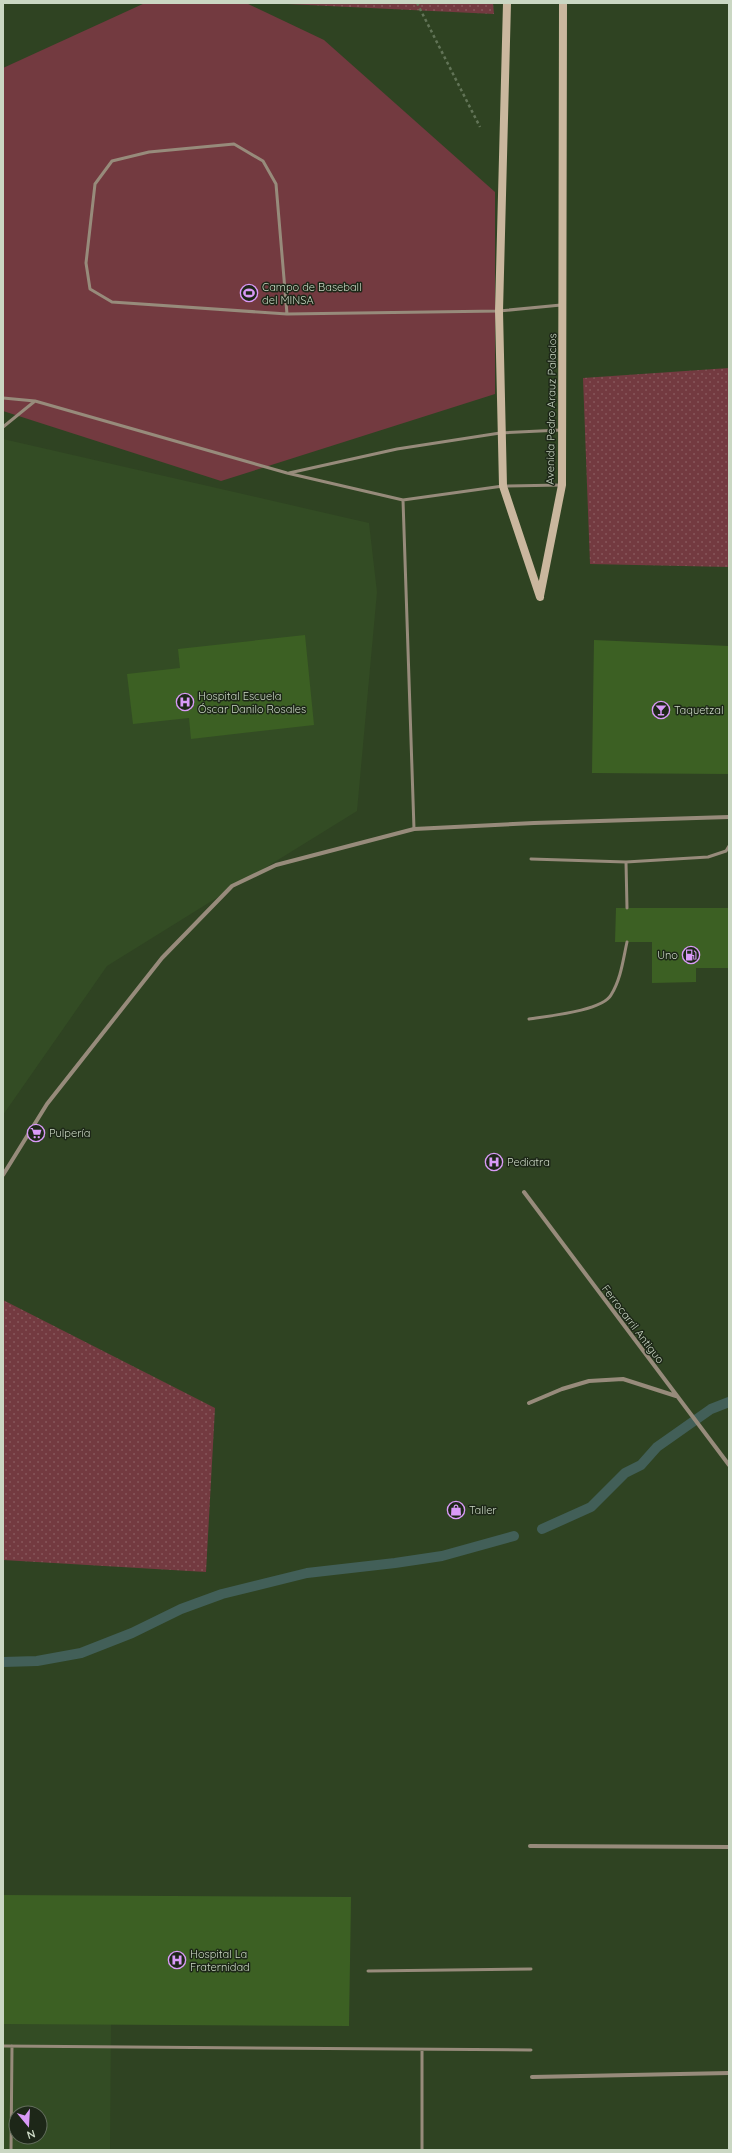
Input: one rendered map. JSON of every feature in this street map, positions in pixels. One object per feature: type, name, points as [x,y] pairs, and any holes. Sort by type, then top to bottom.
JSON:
[{"type":"street","name":"Avenida Pedro Arauz Palacios","points":[[506,3],[499,311],[500,433],[503,486],[540,597],[562,485],[563,3]]},
{"type":"street","points":[[3,1175],[47,1104],[162,958],[232,886],[276,865],[414,829],[534,823],[729,817]]},
{"type":"street","name":"Ferrocarril Antiguo","points":[[524,1192],[676,1397],[729,1465]]},
{"type":"street","points":[[529,1403],[562,1389],[589,1381],[622,1378],[676,1397]]},
{"type":"street","points":[[530,1846],[729,1847]]},
{"type":"street","points":[[532,2077],[729,2073]]},
{"type":"lane","points":[[287,314],[276,184],[263,161],[234,144],[149,152],[112,161],[95,184],[86,263],[90,289],[112,302],[287,314],[499,311],[563,304]]},
{"type":"lane","points":[[3,398],[35,401],[287,473],[403,500],[503,486],[562,485]]},
{"type":"lane","points":[[3,427],[35,401]]},
{"type":"lane","points":[[287,473],[397,449],[500,433],[563,430]]},
{"type":"lane","points":[[403,500],[414,829]]},
{"type":"lane","points":[[531,858],[626,862],[708,856],[726,851],[729,846]]},
{"type":"lane","points":[[626,862],[627,908]]},
{"type":"lane","points":[[529,1019],[592,1008],[610,997],[618,980],[627,942]]},
{"type":"lane","points":[[368,1971],[531,1969]]},
{"type":"lane","points":[[3,2046],[531,2050]]},
{"type":"lane","points":[[11,2150],[12,2046]]},
{"type":"lane","points":[[422,2050],[422,2150]]},
{"type":"path","points":[[417,3],[482,130]]},
{"type":"shaded area","name":"Campo de Baseball del MINSA","points":[[145,3],[246,3],[324,40],[495,192],[495,394],[221,481],[3,411],[3,68]]},
{"type":"shaded area","points":[[267,3],[493,3],[494,14]]},
{"type":"shaded area","points":[[729,368],[729,567],[590,564],[583,378]]},
{"type":"shaded area","name":"Hospital Escuela Óscar Danilo Rosales","points":[[3,439],[369,523],[377,592],[357,811],[107,966],[3,1115]]},
{"type":"shaded area","points":[[3,1300],[215,1408],[206,1572],[3,1560]]},
{"type":"shaded area","points":[[3,2023],[111,2024],[110,2150],[3,2150]]},
{"type":"building","points":[[305,635],[314,725],[191,739],[189,718],[133,724],[127,674],[180,668],[178,649]]},
{"type":"building","name":"Taquetzal","points":[[594,640],[729,646],[729,774],[592,773]]},
{"type":"building","name":"Uno","points":[[616,908],[729,908],[729,968],[696,968],[696,982],[652,983],[652,942],[615,942]]},
{"type":"building","name":"Hospital La Fraternidad","points":[[3,1895],[351,1897],[349,2026],[3,2024]]},
{"type":"waterway","points":[[542,1529],[591,1507],[625,1473],[641,1465],[657,1447],[711,1409],[729,1402]]},
{"type":"waterway","points":[[3,1662],[37,1661],[81,1653],[132,1633],[181,1609],[222,1594],[307,1573],[442,1556],[514,1536]]},
{"type":"place","name":"Campo de Baseball del MINSA","points":[[249,293]]},
{"type":"place","name":"Hospital Escuela Óscar Danilo Rosales","points":[[185,702]]},
{"type":"place","name":"Taquetzal","points":[[661,710]]},
{"type":"place","name":"Uno","points":[[691,955]]},
{"type":"place","name":"Pulpería","points":[[36,1133]]},
{"type":"place","name":"Pediatra","points":[[494,1162]]},
{"type":"place","name":"Taller","points":[[456,1510]]},
{"type":"place","name":"Hospital La Fraternidad","points":[[177,1960]]}]
